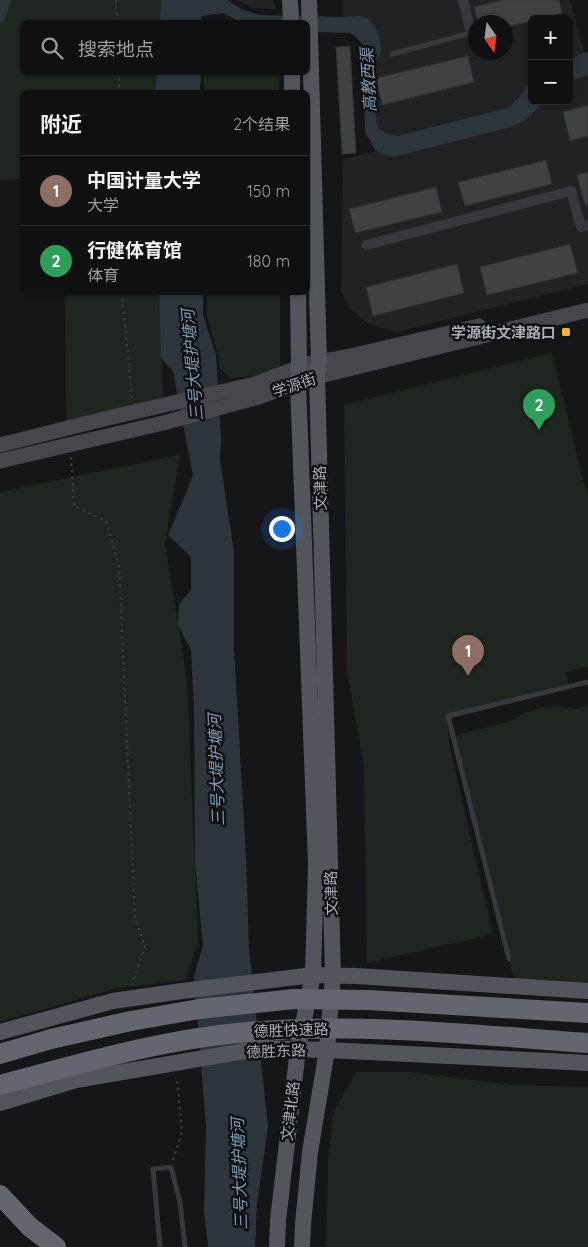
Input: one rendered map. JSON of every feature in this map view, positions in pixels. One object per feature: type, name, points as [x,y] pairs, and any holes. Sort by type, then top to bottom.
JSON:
[{"type":"highway","name":"德胜快速路","points":[[0,1054],[51,1039],[131,1021],[199,1009],[294,999],[368,1000],[588,1014]]},
{"type":"highway","name":"德胜快速路","points":[[0,1085],[108,1056],[171,1043],[246,1032],[288,1029],[368,1028],[588,1043]]},
{"type":"highway","points":[[0,1195],[30,1227],[56,1247]]},
{"type":"main road","points":[[290,1],[291,20]]},
{"type":"main road","name":"文津路","points":[[310,2],[333,976]]},
{"type":"main road","points":[[292,75],[292,90]]},
{"type":"main road","name":"文津路","points":[[298,295],[298,375],[316,865],[313,976]]},
{"type":"main road","name":"学源街","points":[[0,445],[298,375],[588,301]]},
{"type":"main road","name":"学源街","points":[[318,369],[588,310]]},
{"type":"main road","name":"学源街","points":[[0,461],[163,423],[259,397],[298,375]]},
{"type":"main road","points":[[0,1032],[113,1001],[313,976],[588,991]]},
{"type":"main road","name":"文津北路","points":[[278,1247],[278,1220],[298,1049],[313,976]]},
{"type":"main road","name":"文津北路","points":[[302,1247],[310,1152],[327,1050],[333,976]]},
{"type":"main road","name":"德胜东路","points":[[0,1103],[76,1080],[263,1048],[588,1063]]},
{"type":"street","points":[[463,0],[468,21]]},
{"type":"street","points":[[367,245],[571,191],[580,227],[588,225]]},
{"type":"lane","points":[[392,54],[468,34]]},
{"type":"lane","points":[[509,959],[448,716],[588,682]]},
{"type":"lane","points":[[160,1247],[152,1169],[172,1167],[180,1202],[185,1247]]},
{"type":"path","points":[[116,0],[117,20]]},
{"type":"path","points":[[119,75],[119,90]]},
{"type":"path","points":[[122,295],[134,412]]},
{"type":"path","points":[[71,445],[74,506],[106,521],[119,565],[135,920],[145,946],[127,999]]},
{"type":"path","points":[[172,1167],[182,1132],[177,1079]]},
{"type":"shaded area","points":[[0,0],[161,0],[160,20],[20,20],[20,75],[157,75],[155,90],[20,90],[20,179],[0,180]]},
{"type":"shaded area","points":[[237,0],[274,0],[275,9],[252,8]]},
{"type":"shaded area","points":[[343,0],[570,0],[584,52],[573,57],[573,15],[528,15],[528,86],[510,107],[398,136],[387,134],[378,128],[375,118],[374,65],[379,56],[359,16],[343,17]]},
{"type":"shaded area","points":[[204,75],[279,75],[279,90],[204,90]]},
{"type":"shaded area","points":[[588,75],[588,284],[397,332],[368,324],[349,308],[341,291],[343,159],[376,151],[394,157],[511,127],[522,123],[534,114],[540,105],[573,105],[573,81]]},
{"type":"shaded area","points":[[65,295],[159,295],[164,411],[66,436]]},
{"type":"shaded area","points":[[207,295],[280,295],[280,370],[255,376],[231,378],[220,369],[207,315]]},
{"type":"shaded area","points":[[552,353],[586,491],[588,491],[588,667],[566,672],[569,686],[448,716],[449,744],[493,934],[367,963],[364,766],[347,671],[344,405]]},
{"type":"shaded area","points":[[180,455],[165,544],[187,679],[198,944],[185,980],[117,988],[0,1022],[0,492]]},
{"type":"shaded area","points":[[588,705],[588,984],[514,979],[454,736],[509,722],[522,714],[541,708],[558,706],[575,709]]},
{"type":"shaded area","points":[[356,1072],[409,1072],[512,1085],[588,1087],[588,1247],[326,1247],[328,1163],[333,1113]]},
{"type":"water","points":[[0,0],[11,0],[4,22],[0,24]]},
{"type":"water","name":"高教西渠","points":[[161,0],[228,0],[241,9],[259,15],[359,16],[369,19],[377,31],[381,45],[380,55],[374,64],[373,70],[377,123],[378,128],[387,134],[398,136],[510,107],[528,86],[528,105],[540,105],[529,117],[511,127],[394,157],[381,154],[376,151],[365,132],[363,45],[356,37],[350,33],[310,32],[310,20],[236,20],[223,13],[201,16],[201,20],[160,20]]},
{"type":"water","points":[[588,51],[588,75],[573,81],[573,60],[573,57]]},
{"type":"water","points":[[157,75],[201,75],[200,90],[155,90]]},
{"type":"water","name":"三号大堤护塘河","points":[[159,295],[203,295],[203,315],[216,355],[221,438],[220,460],[234,552],[234,648],[246,857],[249,949],[268,1126],[257,1205],[255,1247],[208,1247],[204,1211],[206,1126],[194,977],[203,945],[195,863],[194,706],[191,650],[178,625],[179,604],[191,590],[191,557],[168,535],[193,476],[173,371],[161,358]]},
{"type":"building","points":[[503,0],[559,0],[562,13],[555,15],[528,15],[528,22],[513,25],[513,15],[476,15],[474,7]]},
{"type":"building","points":[[350,46],[356,153],[342,154],[336,47]]},
{"type":"building","points":[[468,56],[474,82],[382,105],[376,78]]},
{"type":"building","points":[[588,105],[588,136],[570,141],[563,112]]},
{"type":"building","points":[[546,160],[552,184],[465,206],[458,182]]},
{"type":"building","points":[[588,172],[588,205],[585,205],[577,175]]},
{"type":"building","points":[[436,187],[442,212],[355,233],[349,209]]},
{"type":"building","points":[[570,244],[578,273],[487,295],[480,267]]},
{"type":"building","points":[[457,264],[464,293],[373,316],[366,287]]},
{"type":"place","name":"学源街文津路口","points":[[566,332]]},
{"type":"place","name":"行健体育馆","points":[[539,430]]},
{"type":"place","name":"中国计量大学","points":[[468,676]]}]
